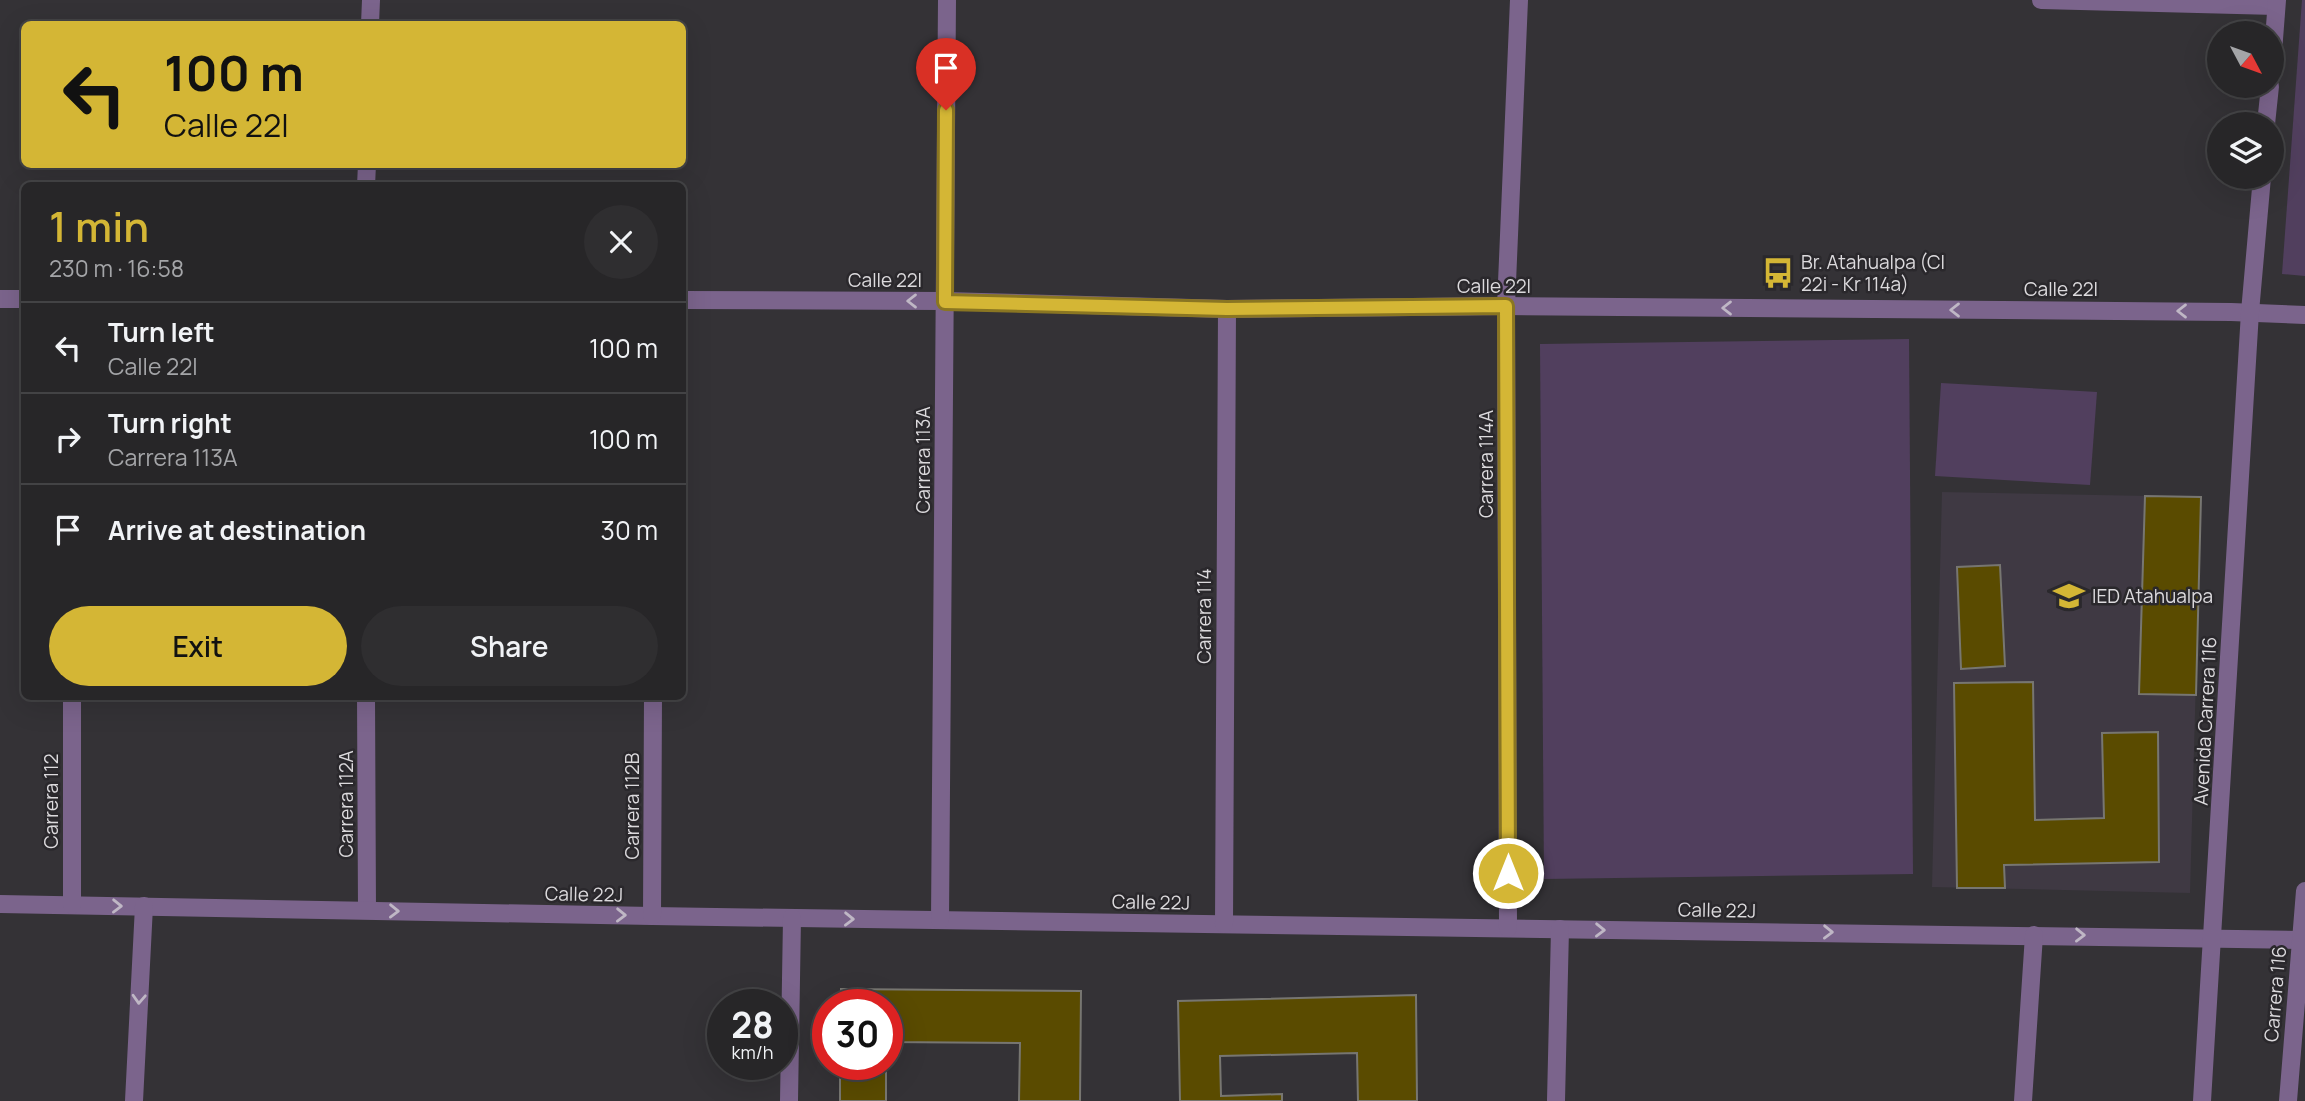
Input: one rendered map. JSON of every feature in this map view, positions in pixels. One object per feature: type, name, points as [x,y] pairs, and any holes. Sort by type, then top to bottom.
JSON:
[{"type":"street","points":[[370,21],[371,0]]},
{"type":"street","name":"Carrera 113A","points":[[940,920],[947,0]]},
{"type":"street","name":"Carrera 114A","points":[[1508,928],[1506,306],[1519,0]]},
{"type":"street","points":[[2041,0],[2277,3],[2276,21]]},
{"type":"street","name":"Avenida Carrera 116","points":[[2202,1101],[2250,312],[2261,189]]},
{"type":"street","points":[[0,299],[21,299]]},
{"type":"street","name":"Calle 22I","points":[[686,300],[945,302],[1227,309],[1506,306],[2250,312],[2305,315]]},
{"type":"street","name":"Carrera 114","points":[[1224,924],[1227,309]]},
{"type":"street","name":"Carrera 112","points":[[72,700],[72,905]]},
{"type":"street","name":"Carrera 112A","points":[[366,700],[367,910]]},
{"type":"street","name":"Carrera 112B","points":[[652,916],[653,700]]},
{"type":"street","name":"Carrera 116","points":[[2288,1101],[2299,1034],[2305,891]]},
{"type":"street","name":"Calle 22J","points":[[0,904],[2301,940]]},
{"type":"street","points":[[134,1101],[144,906]]},
{"type":"street","points":[[789,1101],[792,918]]},
{"type":"street","points":[[1556,1101],[1560,929]]},
{"type":"street","points":[[2023,1101],[2034,935]]},
{"type":"shaded area","points":[[2302,0],[2305,0],[2305,276],[2282,274]]},
{"type":"shaded area","points":[[1909,339],[1913,874],[1544,879],[1540,344]]},
{"type":"shaded area","points":[[1941,383],[2097,392],[2090,485],[1935,476]]},
{"type":"shaded area","name":"IED Atahualpa","points":[[1942,492],[2201,497],[2190,893],[1932,887]]},
{"type":"building","points":[[2145,496],[2201,497],[2196,695],[2139,694]]},
{"type":"building","points":[[2000,565],[2005,666],[1961,669],[1957,567]]},
{"type":"building","points":[[2033,682],[2035,820],[2104,818],[2102,733],[2158,732],[2159,862],[2004,865],[2005,888],[1957,888],[1954,683]]},
{"type":"building","points":[[903,990],[1081,991],[1080,1101],[1019,1101],[1020,1043],[903,1042]]},
{"type":"building","points":[[1416,995],[1417,1101],[1358,1101],[1357,1053],[1220,1056],[1221,1096],[1282,1094],[1282,1101],[1180,1101],[1178,1001]]},
{"type":"building","points":[[840,1080],[886,1080],[886,1101],[840,1101]]},
{"type":"place","name":"Br. Atahualpa (Cl 22i - Kr 114a)","points":[[1778,273]]},
{"type":"place","name":"IED Atahualpa","points":[[2069,596]]},
{"type":"route","points":[[946,110],[945,302],[1227,309],[1506,306],[1508,873]]}]
